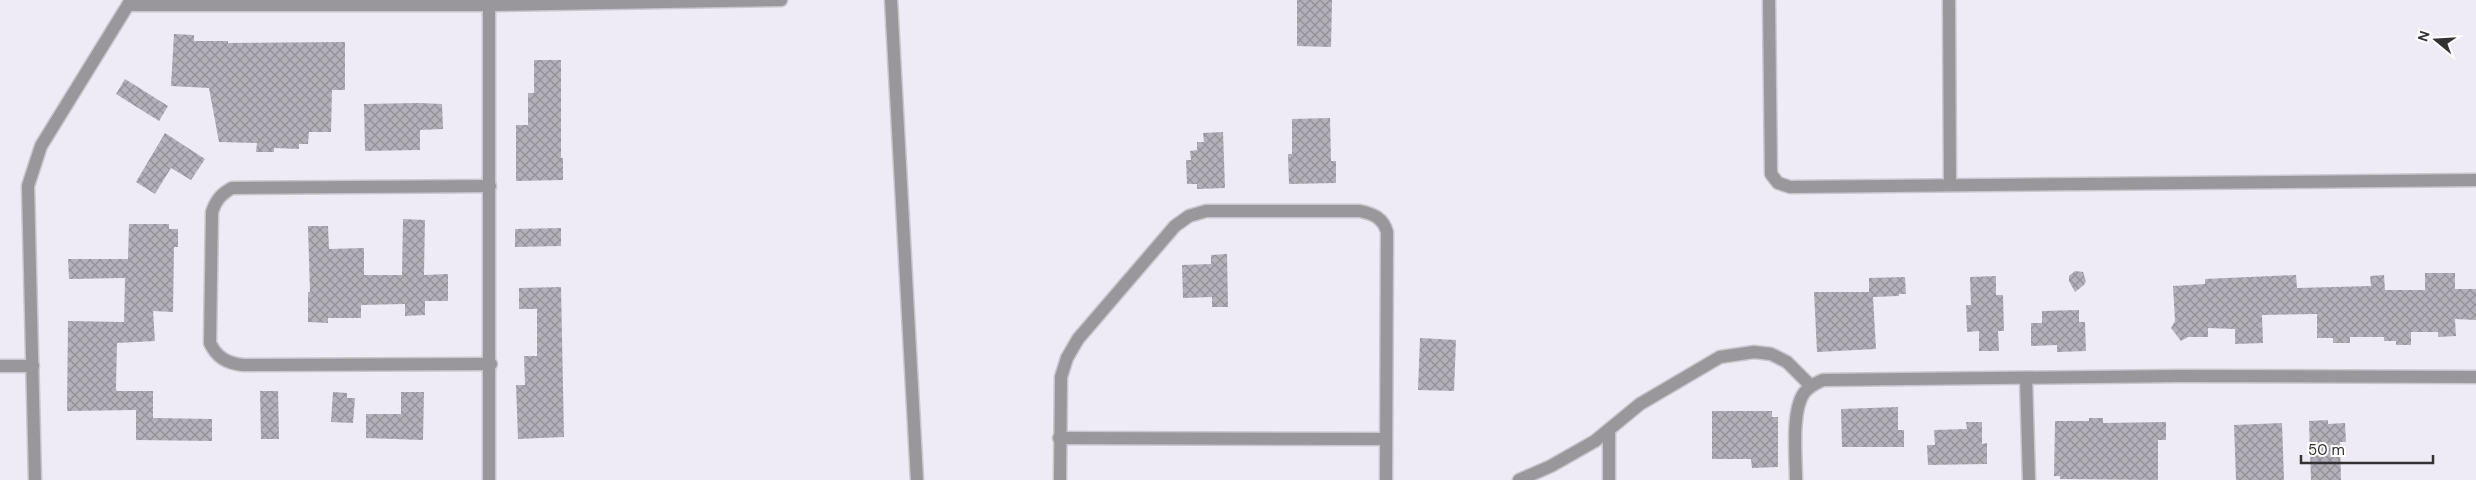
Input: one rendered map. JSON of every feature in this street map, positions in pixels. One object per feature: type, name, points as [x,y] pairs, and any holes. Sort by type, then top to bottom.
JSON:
[{"type":"street","points":[[35,480],[28,186],[32,168],[41,146],[129,2],[489,5],[781,0]]},
{"type":"street","points":[[891,0],[917,480]]},
{"type":"street","points":[[1769,0],[1772,174],[1778,183],[1790,187],[2476,180]]},
{"type":"street","points":[[1949,0],[1950,185]]},
{"type":"street","points":[[489,5],[489,480]]},
{"type":"street","points":[[490,186],[232,188],[222,194],[212,212],[210,343],[219,358],[243,365],[490,364]]},
{"type":"street","points":[[1060,480],[1061,376],[1067,358],[1078,339],[1175,226],[1189,216],[1206,211],[1331,211],[1371,213],[1384,225],[1387,232],[1386,480]]},
{"type":"street","points":[[1519,480],[1551,466],[1595,441],[1640,404],[1720,357],[1754,352],[1771,354],[1787,362],[1811,386]]},
{"type":"street","points":[[0,366],[32,366]]},
{"type":"street","points":[[1796,480],[1798,406],[1803,394],[1811,386],[1823,380],[1840,378],[2026,378],[2206,375],[2476,377]]},
{"type":"street","points":[[2026,378],[2029,480]]},
{"type":"street","points":[[1609,430],[1609,480]]},
{"type":"street","points":[[1059,438],[1385,439]]},
{"type":"building","points":[[1297,0],[1332,0],[1331,47],[1297,46]]},
{"type":"building","points":[[174,34],[194,35],[194,41],[228,41],[228,43],[345,42],[345,90],[332,90],[331,132],[309,132],[308,144],[299,144],[299,149],[274,148],[274,152],[256,152],[257,143],[219,142],[209,88],[171,86]]},
{"type":"building","points":[[534,60],[561,60],[561,158],[563,158],[563,180],[516,181],[516,125],[528,125],[528,93],[534,93]]},
{"type":"building","points":[[125,79],[168,106],[159,121],[116,94]]},
{"type":"building","points":[[364,104],[442,104],[443,129],[420,130],[420,150],[365,151]]},
{"type":"building","points":[[1330,118],[1331,161],[1336,161],[1336,183],[1289,184],[1288,154],[1292,154],[1292,119]]},
{"type":"building","points":[[1223,132],[1225,188],[1197,189],[1197,184],[1187,184],[1186,160],[1191,160],[1190,151],[1197,150],[1197,142],[1204,142],[1203,133]]},
{"type":"building","points":[[165,133],[205,159],[191,180],[171,168],[155,194],[136,182]]},
{"type":"building","points":[[403,219],[425,220],[424,275],[448,274],[448,301],[425,301],[425,315],[405,316],[405,304],[361,305],[361,318],[328,318],[328,323],[308,322],[308,292],[310,292],[308,226],[328,226],[329,249],[364,248],[364,275],[402,275]]},
{"type":"building","points":[[129,224],[169,224],[169,229],[178,229],[178,247],[174,247],[173,312],[153,311],[155,341],[117,343],[116,389],[117,391],[153,391],[153,418],[212,419],[212,441],[136,440],[136,410],[67,411],[68,321],[124,322],[125,278],[69,279],[68,259],[128,259]]},
{"type":"building","points":[[561,228],[561,246],[515,247],[515,229]]},
{"type":"building","points":[[1227,254],[1228,307],[1212,307],[1212,297],[1183,298],[1182,265],[1211,264],[1211,255]]},
{"type":"building","points":[[2075,271],[2083,272],[2086,281],[2075,292],[2069,281],[2069,276]]},
{"type":"building","points":[[2425,273],[2455,273],[2455,289],[2476,289],[2476,320],[2455,319],[2456,336],[2438,337],[2438,332],[2411,332],[2411,345],[2396,345],[2396,341],[2384,341],[2384,337],[2350,337],[2350,343],[2333,343],[2333,338],[2317,338],[2317,314],[2262,315],[2263,343],[2235,344],[2235,329],[2208,328],[2208,337],[2188,337],[2181,341],[2171,328],[2175,321],[2173,286],[2205,284],[2205,279],[2296,275],[2297,288],[2371,286],[2370,276],[2384,275],[2385,290],[2425,290]]},
{"type":"building","points":[[1996,276],[1996,295],[2003,295],[2004,331],[1998,331],[1999,351],[1979,351],[1979,331],[1967,332],[1966,305],[1971,305],[1970,277]]},
{"type":"building","points":[[1905,277],[1906,294],[1873,297],[1876,349],[1817,352],[1814,292],[1869,292],[1869,278]]},
{"type":"building","points":[[561,287],[564,437],[518,439],[516,385],[525,385],[524,356],[537,356],[537,309],[519,309],[519,288]]},
{"type":"building","points":[[2079,310],[2079,322],[2085,322],[2086,351],[2057,352],[2057,345],[2031,346],[2031,323],[2042,323],[2042,311]]},
{"type":"building","points":[[1420,338],[1456,340],[1454,391],[1418,390]]},
{"type":"building","points":[[260,391],[278,391],[279,439],[261,439]]},
{"type":"building","points":[[333,392],[347,393],[347,398],[355,398],[353,423],[331,422]]},
{"type":"building","points":[[401,392],[424,392],[423,440],[366,438],[366,414],[401,414]]},
{"type":"building","points":[[1898,407],[1898,430],[1904,430],[1904,447],[1842,447],[1841,409]]},
{"type":"building","points":[[1712,411],[1772,411],[1772,417],[1778,417],[1778,467],[1752,468],[1751,459],[1712,459]]},
{"type":"building","points":[[2089,418],[2103,418],[2103,423],[2166,422],[2166,440],[2158,440],[2158,480],[2060,479],[2060,476],[2054,476],[2055,421],[2089,421]]},
{"type":"building","points":[[2328,420],[2328,424],[2345,423],[2346,442],[2340,442],[2341,480],[2311,480],[2309,421]]},
{"type":"building","points":[[1966,422],[1982,422],[1982,444],[1987,443],[1987,464],[1928,465],[1927,445],[1935,445],[1934,430],[1967,429]]},
{"type":"building","points":[[2282,423],[2284,480],[2236,480],[2234,425]]}]
